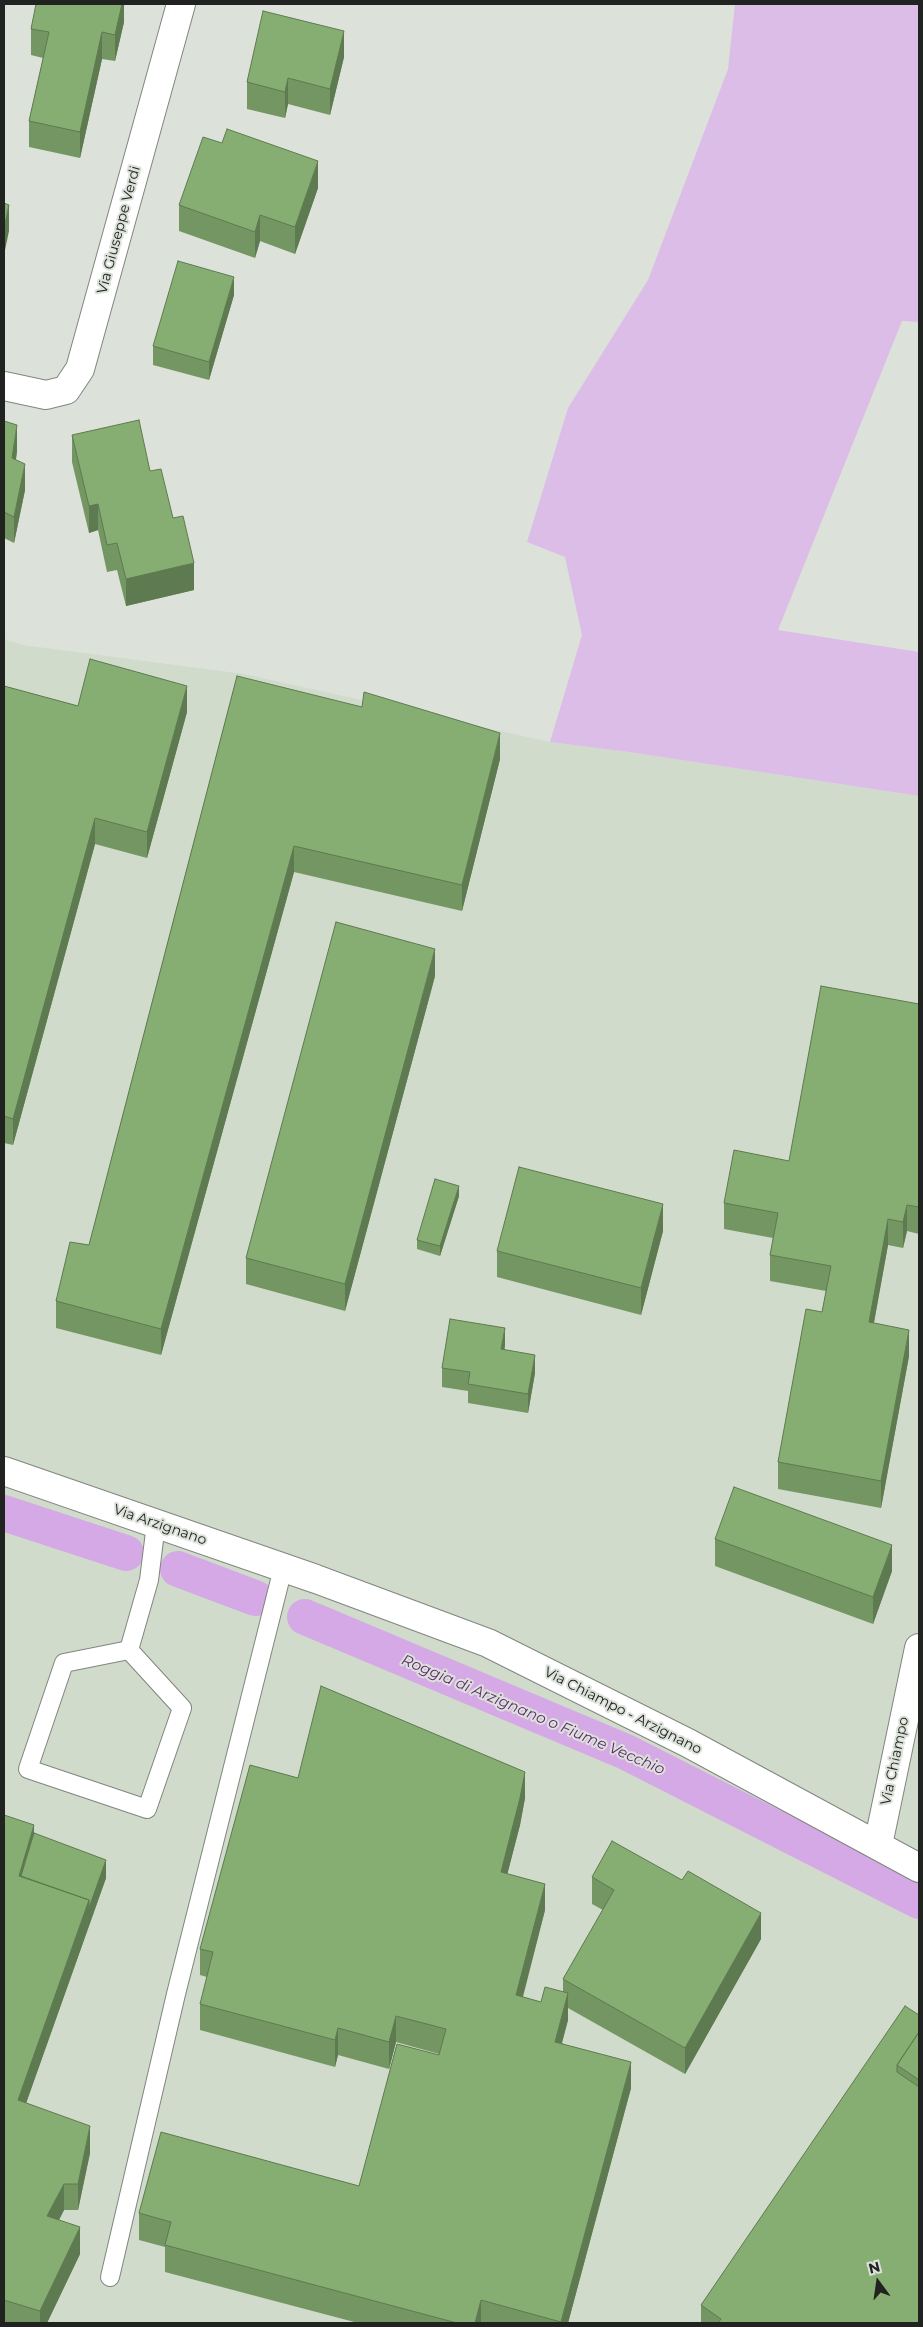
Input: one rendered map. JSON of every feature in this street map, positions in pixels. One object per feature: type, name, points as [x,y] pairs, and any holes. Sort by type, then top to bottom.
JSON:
[{"type":"main road","name":"Via Giuseppe Verdi","points":[[4,386],[46,395],[66,390],[80,369],[181,4]]},
{"type":"main road","name":"Via Arzignano","points":[[4,1471],[316,1580]]},
{"type":"main road","name":"Via Chiampo - Arzignano","points":[[316,1580],[488,1643],[688,1743],[919,1868]]},
{"type":"main road","name":"Via Chiampo","points":[[878,1845],[919,1648]]},
{"type":"lane","points":[[129,1650],[148,1580],[156,1524]]},
{"type":"lane","points":[[110,2277],[176,1994],[283,1568]]},
{"type":"lane","points":[[129,1650],[182,1708],[147,1809],[28,1769],[64,1663],[129,1650]]},
{"type":"shaded area","points":[[735,4],[919,4],[919,322],[902,321],[778,630],[919,652],[919,796],[629,752],[550,742],[582,635],[565,557],[527,542],[568,408],[648,280],[728,69]]},
{"type":"shaded area","points":[[4,639],[23,645],[244,674],[550,742],[629,752],[919,796],[919,2323],[4,2323]]},
{"type":"building","points":[[36,4],[122,4],[115,35],[102,32],[80,132],[29,121],[49,32],[31,29]]},
{"type":"building","points":[[263,11],[344,31],[330,89],[288,78],[285,92],[247,82]]},
{"type":"building","points":[[227,129],[318,161],[295,227],[260,215],[255,232],[179,205],[203,137],[222,143]]},
{"type":"building","points":[[4,203],[9,205],[4,228]]},
{"type":"building","points":[[178,261],[234,277],[209,362],[153,346]]},
{"type":"building","points":[[139,420],[150,471],[161,469],[173,518],[183,516],[194,563],[126,579],[117,543],[107,545],[98,504],[89,506],[72,435]]},
{"type":"building","points":[[4,421],[17,425],[12,458],[25,464],[14,517],[4,512]]},
{"type":"building","points":[[90,659],[187,686],[147,832],[95,818],[13,1119],[4,1116],[4,686],[78,706]]},
{"type":"building","points":[[237,676],[362,707],[364,692],[500,733],[462,885],[294,846],[161,1329],[56,1301],[70,1242],[89,1245]]},
{"type":"building","points":[[336,922],[435,949],[345,1284],[246,1258]]},
{"type":"building","points":[[821,986],[919,1004],[919,1207],[907,1205],[903,1222],[888,1219],[869,1322],[909,1330],[881,1481],[778,1462],[806,1309],[822,1312],[831,1266],[770,1255],[778,1213],[724,1203],[734,1150],[789,1161]]},
{"type":"building","points":[[519,1167],[663,1204],[641,1288],[497,1251]]},
{"type":"building","points":[[435,1179],[459,1186],[440,1246],[417,1240]]},
{"type":"building","points":[[450,1319],[505,1328],[501,1349],[535,1355],[528,1394],[468,1384],[470,1372],[442,1368]]},
{"type":"building","points":[[734,1487],[892,1545],[873,1597],[715,1539]]},
{"type":"building","points":[[321,1686],[525,1772],[501,1872],[545,1884],[516,1995],[541,2002],[545,1987],[568,1993],[555,2042],[631,2062],[561,2322],[481,2300],[475,2323],[457,2323],[165,2245],[171,2222],[139,2213],[161,2132],[359,2186],[397,2044],[439,2055],[446,2029],[396,2016],[389,2042],[338,2028],[335,2040],[200,2004],[213,1952],[200,1949],[250,1765],[298,1778]]},
{"type":"building","points":[[4,1815],[34,1825],[19,1876],[89,1900],[18,2100],[90,2126],[78,2184],[64,2184],[47,2216],[80,2227],[40,2311],[4,2300]]},
{"type":"building","points":[[34,1833],[106,1860],[89,1908],[89,1900],[21,1876]]},
{"type":"building","points":[[612,1841],[682,1880],[688,1871],[761,1913],[685,2048],[563,1979],[614,1890],[592,1877]]},
{"type":"building","points":[[905,2006],[919,2015],[919,2032],[897,2065],[897,2072],[919,2087],[919,2323],[718,2323],[721,2319],[701,2305]]},
{"type":"building","points":[[919,2032],[919,2080],[897,2065]]},
{"type":"waterway","name":"Roggia di Arzignano o Fiume Vecchio","points":[[4,1513],[126,1553]]},
{"type":"waterway","name":"Roggia di Arzignano o Fiume Vecchio","points":[[178,1569],[255,1598]]},
{"type":"waterway","name":"Roggia di Arzignano o Fiume Vecchio","points":[[305,1617],[626,1752],[919,1901]]}]
